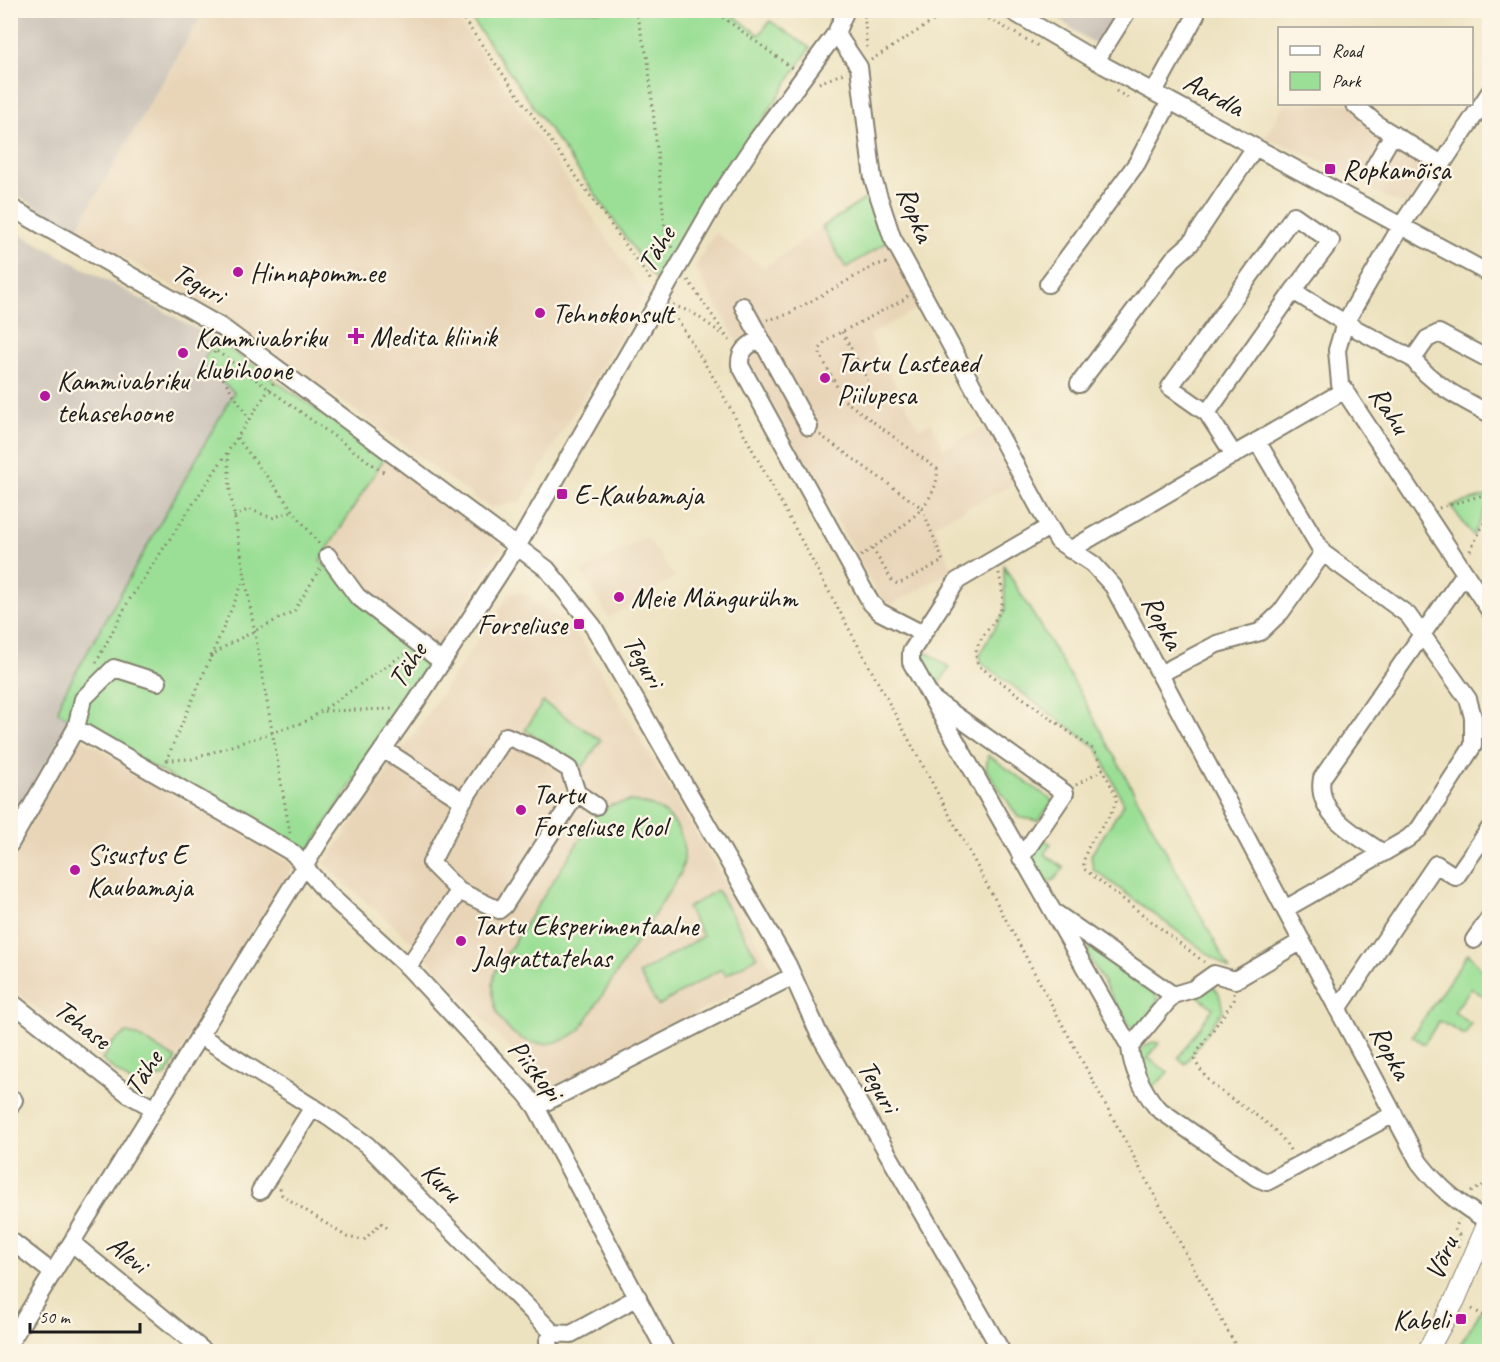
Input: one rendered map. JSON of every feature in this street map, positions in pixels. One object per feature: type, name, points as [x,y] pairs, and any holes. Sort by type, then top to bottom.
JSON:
[{"type":"main road","name":"Võru","points":[[1420,1346],[1455,1300],[1489,1219]]},
{"type":"street","points":[[1096,61],[1128,10]]},
{"type":"street","name":"Tähe","points":[[10,1341],[304,866],[518,545],[668,303],[679,265],[750,150],[837,33],[846,12]]},
{"type":"street","name":"Aardla","points":[[1020,13],[1096,61],[1490,274]]},
{"type":"street","points":[[1154,92],[1196,15]]},
{"type":"street","name":"Ropka","points":[[837,33],[859,67],[873,180],[892,237],[1049,527],[1058,541],[1093,564],[1113,586],[1419,1162],[1444,1191],[1464,1208],[1489,1219]]},
{"type":"street","name":"Rahu","points":[[1490,92],[1401,226],[1345,323],[1337,350],[1340,384],[1465,566],[1490,610]]},
{"type":"street","points":[[1048,284],[1137,163],[1170,101]]},
{"type":"street","points":[[1355,105],[1378,125],[1442,164]]},
{"type":"street","points":[[1374,167],[1393,134]]},
{"type":"street","points":[[1079,384],[1173,259],[1191,243],[1255,147]]},
{"type":"street","name":"Teguri","points":[[10,207],[223,328],[518,545],[547,569],[593,626],[788,965],[819,1034],[1002,1352]]},
{"type":"street","points":[[1207,413],[1331,241],[1294,215],[1170,387],[1207,413],[1234,455]]},
{"type":"street","points":[[1293,291],[1345,323],[1413,359],[1423,372],[1454,395],[1490,414]]},
{"type":"street","points":[[743,306],[809,428]]},
{"type":"street","points":[[1413,359],[1426,339],[1439,333],[1490,360]]},
{"type":"street","points":[[760,338],[745,347],[740,356],[740,365],[850,565],[876,608],[923,634]]},
{"type":"street","points":[[1070,550],[1345,390]]},
{"type":"street","points":[[1257,441],[1323,553],[1408,615],[1468,699],[1473,717],[1473,746],[1419,829],[1407,839],[1285,909]]},
{"type":"street","points":[[1049,527],[1019,551],[996,557],[957,581],[911,652],[911,662],[1130,1047],[1132,1064],[1146,1094],[1157,1108],[1257,1178],[1267,1182],[1394,1114]]},
{"type":"street","points":[[1160,674],[1217,644],[1260,632],[1281,612],[1323,553]]},
{"type":"street","points":[[328,556],[357,596],[442,662]]},
{"type":"street","points":[[1383,853],[1335,819],[1319,790],[1322,778],[1423,633],[1465,566]]},
{"type":"street","points":[[10,843],[76,728],[82,699],[114,668],[158,682]]},
{"type":"street","points":[[930,697],[1065,793],[1021,858]]},
{"type":"street","name":"Piiskopi","points":[[76,728],[293,853],[326,891],[408,967],[537,1107],[666,1352]]},
{"type":"street","points":[[577,793],[504,906],[499,910],[459,891],[431,863],[463,801],[506,736],[538,750],[569,769],[577,793],[596,806]]},
{"type":"street","points":[[383,750],[463,801]]},
{"type":"street","points":[[1338,1009],[1436,864],[1456,877],[1490,828]]},
{"type":"street","points":[[408,967],[459,891]]},
{"type":"street","points":[[1051,910],[1173,995]]},
{"type":"street","points":[[1474,940],[1490,917]]},
{"type":"street","points":[[1130,1047],[1173,995],[1193,989],[1214,975],[1230,978],[1302,941]]},
{"type":"street","points":[[537,1107],[792,977]]},
{"type":"street","name":"Tehase","points":[[10,1001],[128,1094],[153,1108]]},
{"type":"street","name":"Kuru","points":[[199,1035],[313,1107],[367,1145],[553,1333]]},
{"type":"street","points":[[260,1191],[313,1107]]},
{"type":"street","points":[[10,1240],[52,1273]]},
{"type":"street","name":"Alevi","points":[[72,1243],[206,1352]]},
{"type":"street","points":[[552,1352],[548,1341],[553,1333],[571,1334],[638,1297]]},
{"type":"path","points":[[457,10],[668,303],[727,402],[1239,1352]]},
{"type":"path","points":[[635,10],[648,60],[665,231],[679,265],[740,356]]},
{"type":"path","points":[[713,10],[794,69]]},
{"type":"path","points":[[864,10],[868,61],[951,10]]},
{"type":"path","points":[[815,85],[859,67]]},
{"type":"path","points":[[760,338],[763,324],[768,319],[786,315],[874,266],[883,263],[896,268]]},
{"type":"path","points":[[850,565],[922,508],[936,478],[937,469],[844,400],[820,354],[822,344],[905,299],[910,290]]},
{"type":"path","points":[[668,303],[693,313],[729,339]]},
{"type":"path","points":[[842,332],[868,380]]},
{"type":"path","points":[[250,420],[212,361],[215,351],[270,388],[386,474]]},
{"type":"path","points":[[114,668],[94,667],[128,602],[282,371]]},
{"type":"path","points":[[809,428],[922,508],[943,561],[898,584],[893,582],[872,548]]},
{"type":"path","points":[[210,657],[294,611],[328,556],[237,438]]},
{"type":"path","points":[[228,453],[234,518],[293,853]]},
{"type":"path","points":[[1434,510],[1490,493]]},
{"type":"path","points":[[234,518],[249,509],[272,518],[294,511]]},
{"type":"path","points":[[1465,566],[1490,511]]},
{"type":"path","points":[[996,557],[1002,587],[1000,610],[976,648],[975,659],[979,666],[1094,750],[1117,798],[1107,820],[1086,851],[1084,869],[1230,978],[1234,1000],[1198,1051],[1195,1060],[1206,1078],[1286,1140],[1297,1166]]},
{"type":"path","points":[[245,579],[166,760],[192,759],[272,735],[307,721],[418,644]]},
{"type":"path","points":[[322,711],[397,709]]},
{"type":"path","points":[[1065,793],[1103,769]]},
{"type":"path","points":[[276,1166],[282,1195],[347,1237],[364,1240],[381,1222],[390,1230]]},
{"type":"path","points":[[1455,1253],[1459,1244],[1455,1230],[1470,1193],[1479,1190],[1484,1185],[1490,1167]]},
{"type":"path","points":[[1484,1185],[1489,1186]]},
{"type":"path","points":[[1472,1309],[1490,1319]]},
{"type":"path","points":[[1406,1352],[1420,1346]]},
{"type":"shaded area","points":[[11,10],[204,11],[76,230],[11,192]]},
{"type":"shaded area","points":[[204,11],[452,11],[645,294],[520,502],[490,508],[226,317],[76,230]]},
{"type":"shaded area","points":[[1050,11],[1128,11],[1103,49],[1072,29]]},
{"type":"shaded area","points":[[1283,105],[1355,105],[1442,164],[1413,208],[1387,198],[1335,166],[1265,138]]},
{"type":"shaded area","name":"Tartu Lasteaed Piilupesa","points":[[822,227],[846,268],[890,240],[922,306],[869,335],[919,429],[931,422],[944,449],[984,427],[1016,483],[934,525],[953,570],[886,608],[695,267],[715,233],[764,268]]},
{"type":"shaded area","points":[[11,229],[215,339],[201,365],[235,392],[61,699],[71,721],[11,828]]},
{"type":"shaded area","points":[[385,457],[502,546],[434,656],[357,596],[320,561]]},
{"type":"shaded area","name":"Meie Mängurühm","points":[[646,537],[675,577],[609,618],[582,572]]},
{"type":"shaded area","name":"Tartu Forseliuse Kool","points":[[518,592],[526,594],[572,629],[583,642],[725,882],[774,973],[548,1090],[411,941],[325,863],[510,594]]},
{"type":"shaded area","points":[[78,736],[294,866],[166,1076],[130,1082],[11,988],[11,858]]},
{"type":"green space","points":[[466,11],[728,11],[759,35],[770,21],[810,48],[657,282]]},
{"type":"green space","points":[[873,194],[890,240],[846,268],[822,227]]},
{"type":"green space","points":[[215,339],[385,457],[320,561],[357,596],[434,656],[306,855],[58,712],[61,699],[234,392],[201,365]]},
{"type":"green space","points":[[1489,495],[1489,501],[1473,536],[1451,506]]},
{"type":"green space","points":[[1004,566],[1081,694],[1230,970],[1093,869],[1091,855],[1124,804],[1097,748],[983,664],[980,657],[1005,611]]},
{"type":"green space","points":[[924,650],[950,668],[940,682],[929,677],[918,659]]},
{"type":"green space","points":[[543,702],[601,740],[583,767],[525,730]]},
{"type":"green space","points":[[988,755],[1053,801],[1038,821],[1018,817],[986,769]]},
{"type":"green space","points":[[630,801],[662,811],[676,826],[683,846],[684,861],[681,873],[580,1030],[563,1040],[545,1044],[529,1042],[515,1035],[504,1024],[496,1009],[493,991],[495,972],[596,814],[611,805]]},
{"type":"green space","points":[[1042,838],[1051,844],[1044,854],[1064,868],[1054,880],[1043,883],[1029,862]]},
{"type":"green space","points":[[717,890],[757,957],[726,975],[721,969],[658,1006],[639,974],[703,936],[687,908]]},
{"type":"green space","points":[[1090,947],[1152,991],[1159,999],[1138,1031],[1129,1026],[1087,954]]},
{"type":"green space","points":[[1468,953],[1489,979],[1489,1000],[1471,988],[1454,1012],[1471,1024],[1465,1035],[1439,1021],[1424,1044],[1412,1036]]},
{"type":"green space","points":[[1210,983],[1219,993],[1223,1010],[1185,1064],[1178,1058],[1213,1008],[1194,993]]},
{"type":"green space","points":[[126,1033],[136,1035],[176,1059],[166,1076],[130,1082],[102,1060],[113,1042]]},
{"type":"green space","points":[[1159,1043],[1148,1058],[1168,1072],[1154,1087],[1148,1083],[1137,1055],[1146,1045]]},
{"type":"green space","points":[[1489,1289],[1489,1351],[1456,1351],[1484,1306]]},
{"type":"place","name":"Ropkamõisa","points":[[1330,169]]},
{"type":"place","name":"Hinnapomm.ee","points":[[238,272]]},
{"type":"place","name":"Tehnokonsult","points":[[540,313]]},
{"type":"place","name":"Medita kliinik","points":[[356,336]]},
{"type":"place","name":"Kammivabriku klubihoone","points":[[183,353]]},
{"type":"place","name":"Tartu Lasteaed Piilupesa","points":[[825,378]]},
{"type":"place","name":"Kammivabriku tehasehoone","points":[[45,396]]},
{"type":"place","name":"E-Kaubamaja","points":[[562,494]]},
{"type":"place","name":"Meie Mängurühm","points":[[619,597]]},
{"type":"place","name":"Forseliuse","points":[[579,624]]},
{"type":"place","name":"Tartu Forseliuse Kool","points":[[521,810]]},
{"type":"place","name":"Sisustus E Kaubamaja","points":[[75,870]]},
{"type":"place","name":"Tartu Eksperimentaalne Jalgrattatehas","points":[[461,941]]},
{"type":"place","name":"Kabeli","points":[[1461,1319]]}]
